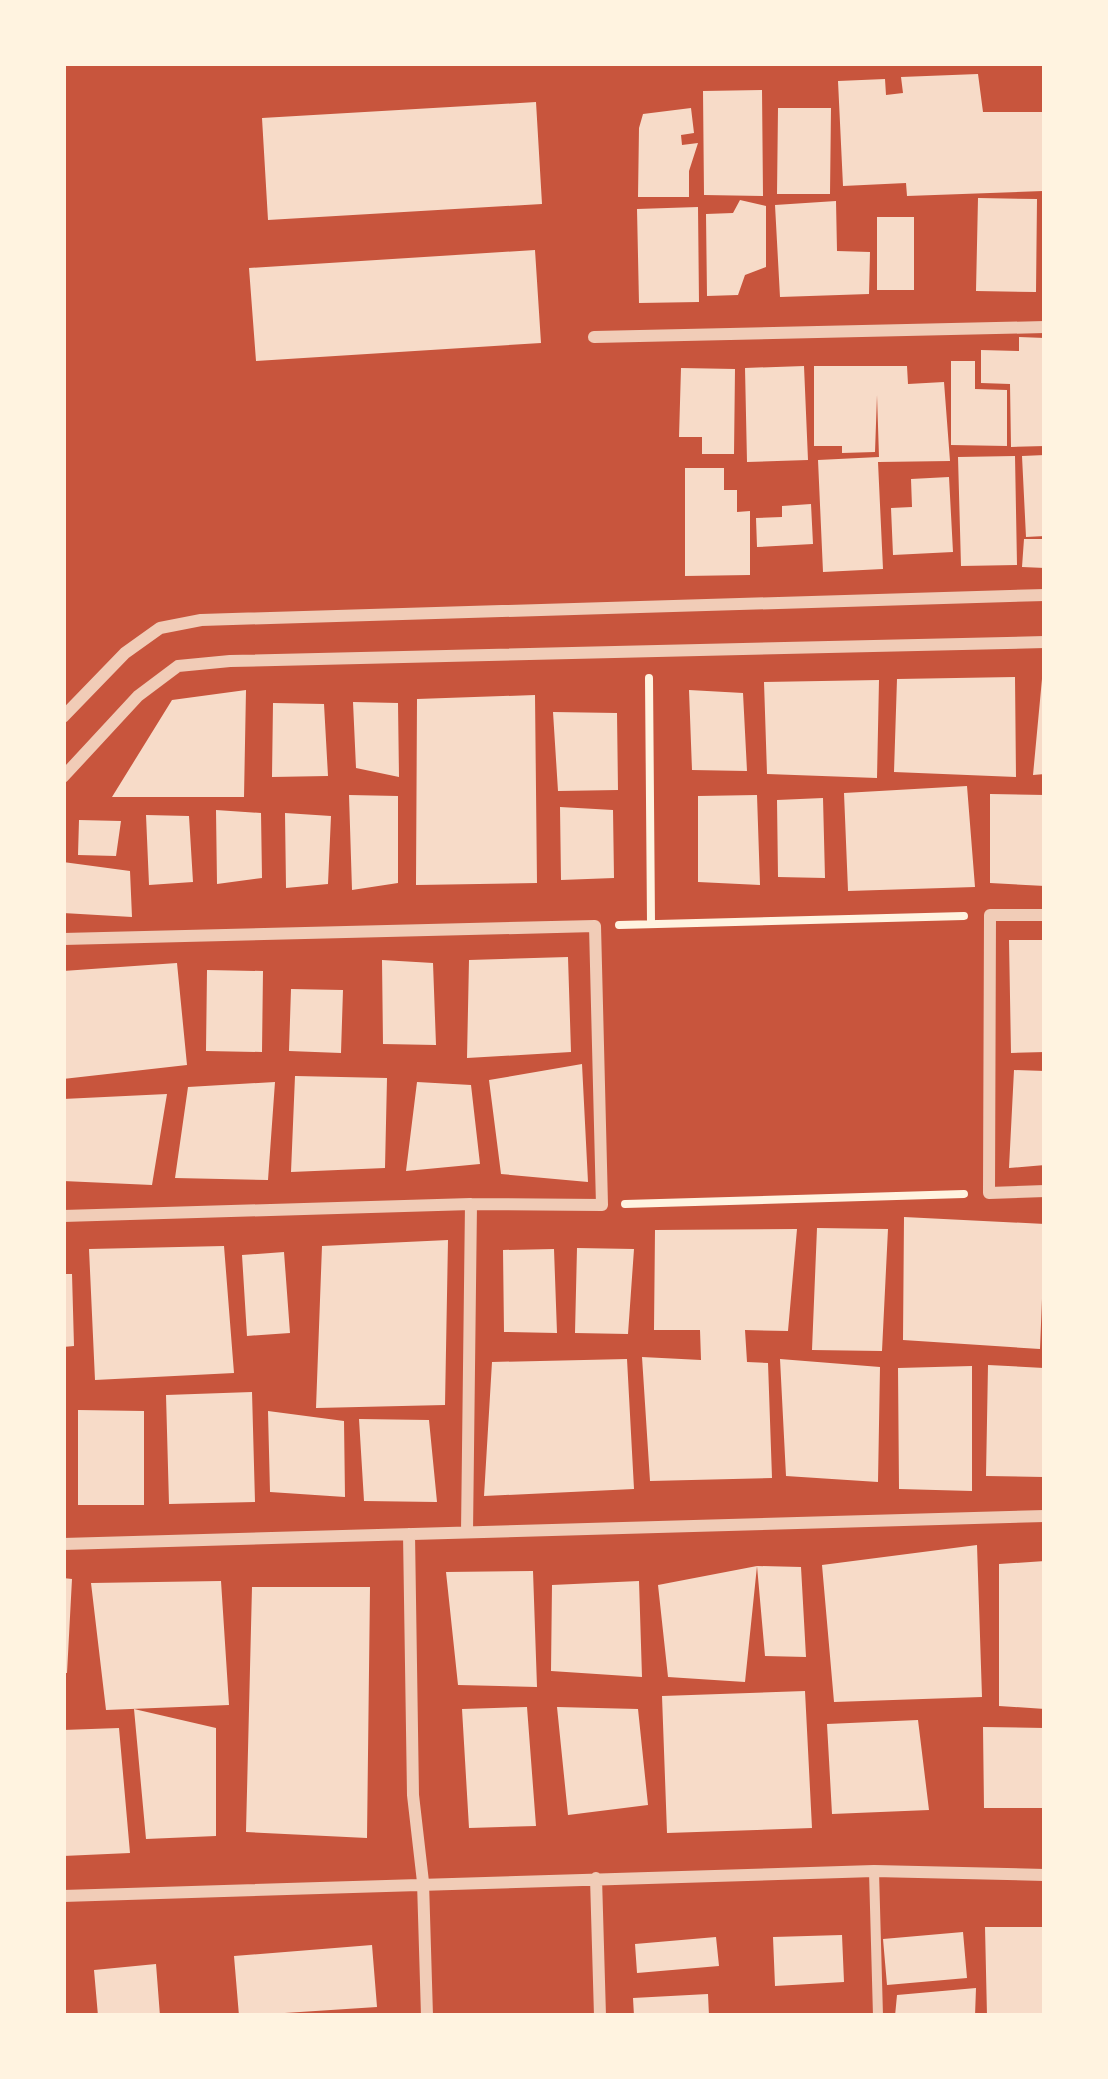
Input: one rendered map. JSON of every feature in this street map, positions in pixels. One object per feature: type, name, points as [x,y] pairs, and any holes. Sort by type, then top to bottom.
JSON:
[{"type":"street","points":[[594,338],[1045,327]]},
{"type":"street","points":[[63,717],[125,653],[160,628],[201,620],[1045,595]]},
{"type":"street","points":[[63,778],[138,696],[178,667],[230,661],[1045,642]]},
{"type":"street","points":[[1045,915],[990,915],[989,1193],[1045,1191]]},
{"type":"street","points":[[63,939],[595,926],[602,1204],[63,1216]]},
{"type":"street","points":[[467,1532],[471,1204]]},
{"type":"street","points":[[63,1544],[1045,1516]]},
{"type":"street","points":[[409,1534],[413,1795],[423,1882],[428,2016]]},
{"type":"street","points":[[63,1896],[874,1871],[1045,1875]]},
{"type":"street","points":[[874,1871],[878,2016]]},
{"type":"street","points":[[596,1879],[601,2016]]},
{"type":"path","points":[[649,654],[652,923]]},
{"type":"path","points":[[595,926],[990,915]]},
{"type":"path","points":[[602,1204],[989,1193]]},
{"type":"building","points":[[978,74],[983,112],[1045,112],[1043,191],[907,196],[906,183],[843,186],[838,81],[885,79],[886,95],[903,93],[901,77]]},
{"type":"building","points":[[762,90],[763,196],[704,195],[703,91]]},
{"type":"building","points":[[536,102],[542,204],[268,220],[262,118]]},
{"type":"building","points":[[691,108],[694,133],[681,135],[682,145],[698,143],[689,171],[689,197],[638,197],[643,114]]},
{"type":"building","points":[[778,108],[831,108],[830,194],[777,194]]},
{"type":"building","points":[[978,198],[1037,199],[1036,292],[976,291]]},
{"type":"building","points":[[740,200],[766,206],[766,267],[745,275],[738,295],[707,296],[706,214],[733,213]]},
{"type":"building","points":[[836,201],[837,251],[870,252],[869,294],[780,297],[775,205]]},
{"type":"building","points":[[698,207],[699,302],[639,303],[637,209]]},
{"type":"building","points":[[877,217],[914,217],[914,290],[877,290]]},
{"type":"building","points":[[535,250],[541,343],[256,361],[249,268]]},
{"type":"building","points":[[1019,337],[1045,338],[1045,446],[1011,447],[1010,384],[981,383],[981,350],[1019,351]]},
{"type":"building","points":[[951,361],[975,361],[975,389],[1007,390],[1007,446],[951,445]]},
{"type":"building","points":[[804,366],[808,460],[747,462],[745,368]]},
{"type":"building","points":[[814,366],[907,366],[908,384],[944,382],[950,461],[878,462],[883,569],[823,572],[818,460],[879,457],[877,395],[875,452],[842,453],[842,446],[814,446]]},
{"type":"building","points":[[681,368],[735,369],[734,454],[702,454],[702,437],[679,437]]},
{"type":"building","points":[[1045,455],[1045,536],[1026,537],[1022,456]]},
{"type":"building","points":[[1015,456],[1017,565],[961,566],[958,457]]},
{"type":"building","points":[[685,468],[724,468],[724,490],[737,490],[737,512],[750,511],[750,575],[685,576]]},
{"type":"building","points":[[949,477],[953,552],[893,555],[891,508],[912,507],[911,479]]},
{"type":"building","points":[[811,504],[813,544],[757,547],[756,518],[782,517],[782,506]]},
{"type":"building","points":[[1024,539],[1045,539],[1045,568],[1022,567]]},
{"type":"building","points":[[1015,677],[1016,777],[894,772],[897,679]]},
{"type":"building","points":[[1042,679],[1045,774],[1033,775]]},
{"type":"building","points":[[879,680],[877,778],[767,774],[764,682]]},
{"type":"building","points":[[246,690],[244,797],[112,797],[172,700]]},
{"type":"building","points":[[689,690],[743,693],[747,771],[692,770]]},
{"type":"building","points":[[535,695],[537,883],[416,885],[417,699]]},
{"type":"building","points":[[353,702],[398,703],[399,777],[356,768]]},
{"type":"building","points":[[273,703],[324,704],[328,776],[272,777]]},
{"type":"building","points":[[553,712],[617,713],[618,790],[558,791]]},
{"type":"building","points":[[967,786],[975,887],[848,891],[844,793]]},
{"type":"building","points":[[990,794],[1045,795],[1045,886],[990,883]]},
{"type":"building","points":[[349,795],[398,796],[398,883],[352,890]]},
{"type":"building","points":[[757,795],[760,885],[698,882],[698,796]]},
{"type":"building","points":[[823,798],[825,878],[778,877],[777,800]]},
{"type":"building","points":[[560,807],[613,810],[614,878],[561,880]]},
{"type":"building","points":[[216,810],[261,813],[262,878],[217,884]]},
{"type":"building","points":[[285,813],[331,816],[328,884],[286,888]]},
{"type":"building","points":[[146,815],[189,816],[193,882],[149,885]]},
{"type":"building","points":[[79,820],[121,821],[116,856],[78,855]]},
{"type":"building","points":[[63,862],[130,871],[132,917],[63,913]]},
{"type":"building","points":[[1009,940],[1045,940],[1045,1052],[1011,1053]]},
{"type":"building","points":[[568,957],[571,1052],[467,1058],[469,960]]},
{"type":"building","points":[[382,960],[433,963],[436,1045],[383,1044]]},
{"type":"building","points":[[177,963],[187,1065],[63,1079],[63,971]]},
{"type":"building","points":[[207,970],[263,971],[262,1052],[206,1051]]},
{"type":"building","points":[[291,989],[343,990],[341,1053],[289,1051]]},
{"type":"building","points":[[582,1064],[588,1182],[501,1174],[489,1080]]},
{"type":"building","points":[[1014,1070],[1045,1071],[1045,1165],[1009,1168]]},
{"type":"building","points":[[295,1076],[387,1078],[385,1168],[291,1172]]},
{"type":"building","points":[[275,1082],[268,1180],[175,1178],[188,1087]]},
{"type":"building","points":[[417,1082],[471,1085],[480,1164],[406,1171]]},
{"type":"building","points":[[167,1094],[152,1185],[63,1181],[63,1099]]},
{"type":"building","points":[[904,1217],[1045,1224],[1040,1349],[903,1340]]},
{"type":"building","points":[[817,1228],[888,1229],[882,1351],[812,1350]]},
{"type":"building","points":[[797,1229],[788,1331],[745,1330],[747,1362],[768,1363],[772,1478],[650,1481],[642,1357],[701,1360],[700,1330],[654,1330],[655,1230]]},
{"type":"building","points":[[448,1240],[445,1405],[316,1408],[322,1246]]},
{"type":"building","points":[[224,1246],[234,1373],[95,1380],[89,1249]]},
{"type":"building","points":[[577,1248],[634,1249],[628,1334],[575,1333]]},
{"type":"building","points":[[554,1249],[557,1333],[504,1332],[503,1250]]},
{"type":"building","points":[[284,1252],[290,1333],[247,1336],[242,1255]]},
{"type":"building","points":[[63,1274],[72,1274],[74,1346],[63,1347]]},
{"type":"building","points":[[627,1359],[634,1489],[484,1496],[492,1362]]},
{"type":"building","points":[[780,1359],[880,1367],[878,1482],[786,1476]]},
{"type":"building","points":[[988,1365],[1044,1368],[1044,1477],[986,1476]]},
{"type":"building","points":[[972,1366],[972,1491],[899,1489],[898,1368]]},
{"type":"building","points":[[252,1392],[255,1502],[169,1504],[166,1395]]},
{"type":"building","points":[[78,1410],[144,1411],[144,1505],[78,1505]]},
{"type":"building","points":[[268,1411],[344,1421],[345,1497],[270,1492]]},
{"type":"building","points":[[359,1419],[429,1420],[437,1502],[364,1501]]},
{"type":"building","points":[[977,1545],[982,1697],[834,1702],[822,1565]]},
{"type":"building","points":[[1045,1561],[1045,1709],[999,1706],[999,1564]]},
{"type":"building","points":[[757,1566],[801,1567],[806,1657],[765,1656]]},
{"type":"building","points":[[757,1566],[745,1682],[668,1677],[658,1585]]},
{"type":"building","points":[[533,1571],[537,1687],[458,1685],[446,1572]]},
{"type":"building","points":[[63,1578],[72,1579],[67,1673],[63,1673]]},
{"type":"building","points":[[221,1581],[229,1705],[106,1710],[91,1583]]},
{"type":"building","points":[[639,1581],[642,1677],[551,1671],[552,1585]]},
{"type":"building","points":[[252,1587],[370,1587],[367,1838],[246,1832]]},
{"type":"building","points":[[805,1691],[812,1828],[667,1833],[662,1696]]},
{"type":"building","points":[[527,1707],[536,1826],[469,1828],[462,1709]]},
{"type":"building","points":[[557,1707],[638,1709],[648,1805],[568,1815]]},
{"type":"building","points":[[134,1709],[216,1728],[216,1836],[146,1839]]},
{"type":"building","points":[[918,1720],[929,1810],[832,1814],[827,1724]]},
{"type":"building","points":[[983,1727],[1045,1728],[1045,1808],[984,1808]]},
{"type":"building","points":[[119,1728],[130,1853],[63,1856],[63,1730]]},
{"type":"building","points":[[985,1927],[1045,1927],[1045,2016],[987,2016]]},
{"type":"building","points":[[963,1932],[967,1978],[887,1985],[883,1939]]},
{"type":"building","points":[[842,1935],[844,1982],[775,1986],[773,1937]]},
{"type":"building","points":[[716,1937],[719,1966],[637,1973],[635,1944]]},
{"type":"building","points":[[372,1945],[377,2007],[239,2016],[234,1956]]},
{"type":"building","points":[[156,1964],[160,2016],[98,2016],[94,1970]]},
{"type":"building","points":[[976,1988],[975,2016],[895,2016],[897,1995]]},
{"type":"building","points":[[708,1994],[709,2016],[634,2016],[633,1998]]}]
